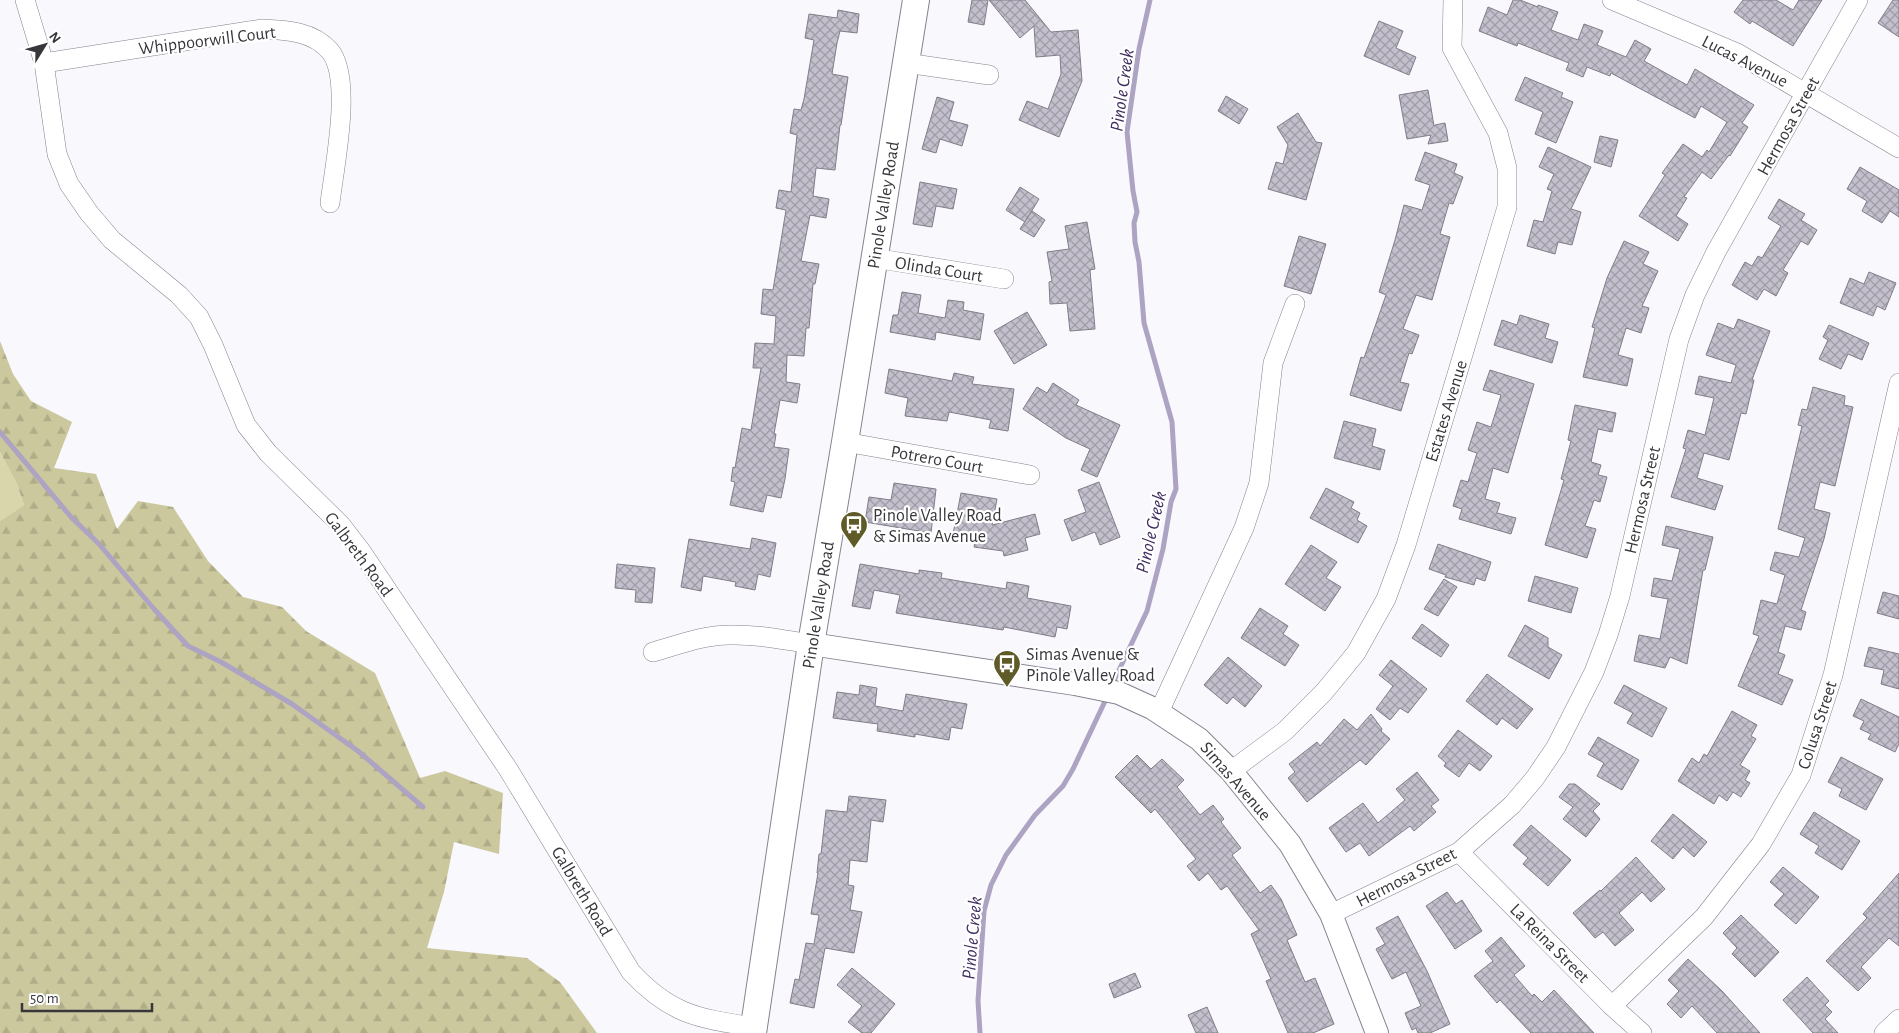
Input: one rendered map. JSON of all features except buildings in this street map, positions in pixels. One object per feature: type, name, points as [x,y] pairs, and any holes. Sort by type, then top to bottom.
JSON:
[{"type":"main road","name":"Pinole Valley Road","points":[[753,1030],[811,644],[916,0]]},
{"type":"street","name":"Galbreth Road","points":[[25,0],[44,63],[57,154],[70,184],[89,213],[112,240],[179,295],[198,317],[213,345],[246,425],[268,453],[341,525],[361,552],[508,769],[631,972],[646,988],[680,1011],[753,1030]]},
{"type":"street","name":"Estates Avenue","points":[[1230,771],[1285,731],[1324,692],[1356,653],[1386,599],[1406,545],[1507,207],[1507,168],[1498,133],[1452,48],[1453,0]]},
{"type":"street","name":"Lucas Avenue","points":[[1612,0],[1737,53],[1899,148]]},
{"type":"street","name":"Hermosa Street","points":[[1331,914],[1459,852],[1512,805],[1535,778],[1556,747],[1594,672],[1620,596],[1680,338],[1695,295],[1716,252],[1807,94],[1858,0]]},
{"type":"street","name":"Whippoorwill Court","points":[[44,63],[262,29],[292,31],[312,38],[330,52],[338,68],[341,85],[341,114],[330,203]]},
{"type":"street","points":[[906,63],[989,75]]},
{"type":"street","name":"Olinda Court","points":[[874,258],[1004,279]]},
{"type":"street","points":[[1155,710],[1244,528],[1259,483],[1273,363],[1295,304]]},
{"type":"street","name":"Colusa Street","points":[[1612,1006],[1704,917],[1761,844],[1801,775],[1833,675],[1899,383]]},
{"type":"street","name":"Potrero Court","points":[[845,442],[1030,475]]},
{"type":"street","name":"Simas Avenue","points":[[654,652],[704,638],[728,635],[756,636],[1075,684],[1119,693],[1155,710],[1199,739],[1230,771],[1290,844],[1331,914],[1377,1033]]},
{"type":"street","name":"La Reina Street","points":[[1459,852],[1612,1006],[1642,1033]]},
{"type":"street","points":[[1884,1033],[1899,1018]]},
{"type":"shaded area","points":[[0,452],[17,484],[24,505],[0,521]]},
{"type":"green space","points":[[0,341],[13,374],[31,401],[72,422],[54,468],[96,474],[117,529],[138,501],[173,507],[208,561],[243,597],[282,607],[306,631],[375,673],[420,778],[445,771],[503,793],[499,854],[454,842],[444,892],[427,948],[527,958],[560,982],[597,1033],[0,1033],[0,521],[24,505],[17,484],[0,452]]},
{"type":"waterway","name":"Pinole Creek","points":[[1111,687],[1147,611],[1163,549],[1171,502],[1176,489],[1172,422],[1144,323],[1139,262],[1135,242],[1134,223],[1137,212],[1127,132],[1139,49],[1150,0]]},
{"type":"waterway","points":[[0,432],[71,517],[99,544],[188,646],[221,662],[292,704],[358,751],[423,807]]},
{"type":"waterway","name":"Pinole Creek","points":[[980,1033],[978,1001],[984,911],[991,885],[1006,855],[1035,815],[1063,786],[1107,697]]},
{"type":"place","name":"Pinole Valley Road & Simas Avenue","points":[[854,549]]},
{"type":"place","name":"Simas Avenue & Pinole Valley Road","points":[[1007,688]]}]
